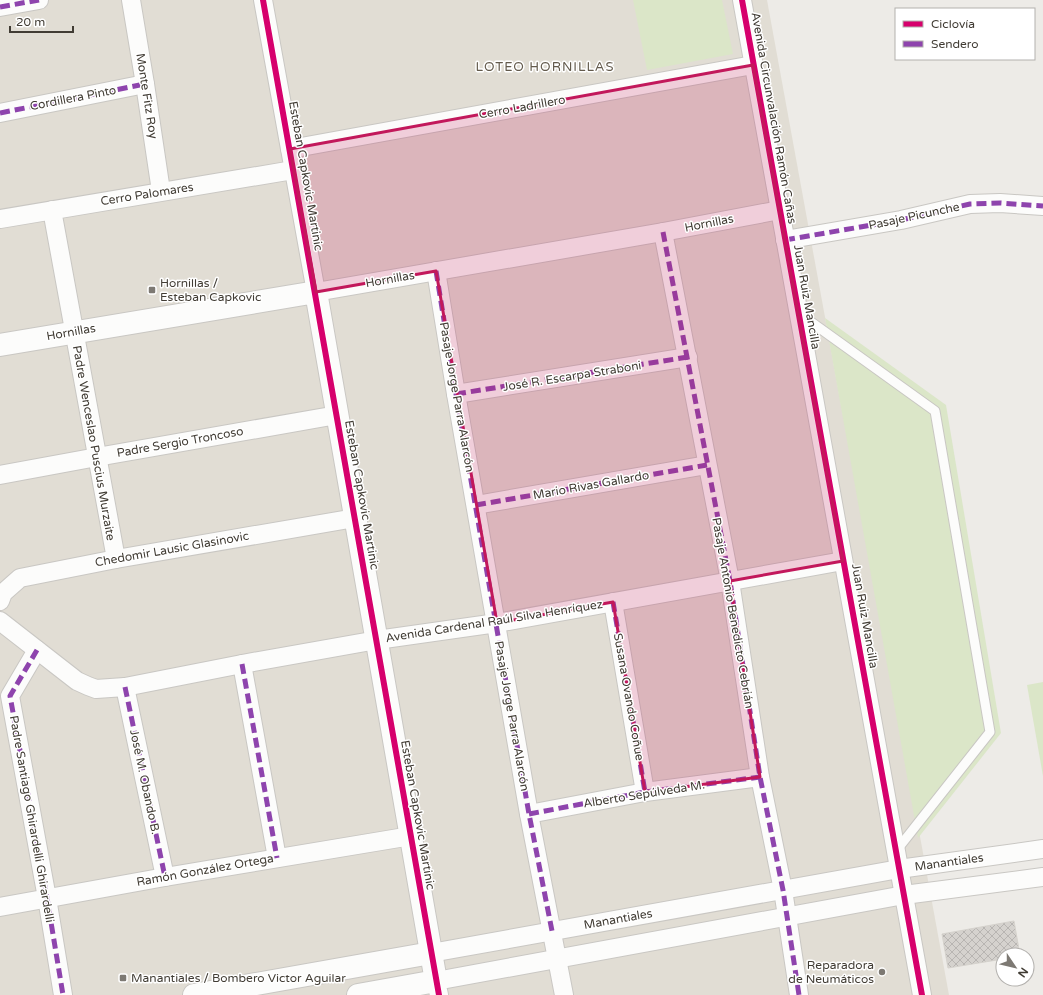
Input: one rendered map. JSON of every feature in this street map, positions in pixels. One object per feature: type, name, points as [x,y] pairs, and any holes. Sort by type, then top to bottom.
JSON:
[{"type":"street","points":[[0,7],[39,0]]},
{"type":"street","name":"Monte Fitz Roy","points":[[131,0],[161,191]]},
{"type":"street","name":"Esteban Capkovic Martinic","points":[[263,0],[316,292],[438,988]]},
{"type":"street","name":"Avenida Circunvalación Ramón Cañas","points":[[742,0],[785,240]]},
{"type":"street","name":"Cerro Ladrillero","points":[[290,149],[754,65]]},
{"type":"street","name":"Cordillera Pinto","points":[[0,112],[145,84]]},
{"type":"street","name":"Cerro Palomares","points":[[0,218],[293,170]]},
{"type":"street","name":"Pasaje Picunche","points":[[785,240],[901,220],[970,204],[1000,203],[1043,206]]},
{"type":"street","name":"Padre Wenceslao Puscius Murzaite","points":[[52,210],[116,559]]},
{"type":"street","name":"Hornillas","points":[[0,345],[663,232],[780,210]]},
{"type":"street","name":"Pasaje Antonio Benedicto Cebrián","points":[[663,232],[730,581],[760,777],[783,890],[799,995]]},
{"type":"street","name":"Juan Ruiz Mancilla","points":[[785,240],[922,995]]},
{"type":"street","name":"Pasaje Jorge Parra Alarcón","points":[[436,271],[529,814],[564,995]]},
{"type":"street","name":"José R. Escarpa Straboni","points":[[456,394],[688,357]]},
{"type":"street","name":"Padre Sergio Troncoso","points":[[0,476],[97,456],[337,416]]},
{"type":"street","name":"Mario Rivas Gallardo","points":[[476,505],[707,465]]},
{"type":"street","name":"Chedomir Lausic Glasinovic","points":[[0,601],[3,593],[20,578],[116,559],[355,518]]},
{"type":"street","name":"Avenida Cardenal Raúl Silva Henríquez","points":[[0,621],[77,681],[96,689],[125,687],[376,640],[497,623],[844,560]]},
{"type":"street","name":"Susana Ovando Coñue","points":[[612,602],[645,792]]},
{"type":"street","name":"Padre Santiago Ghirardelli Ghirardelli","points":[[37,650],[10,696],[63,995]]},
{"type":"street","points":[[242,664],[277,858]]},
{"type":"street","name":"José M. Obando B.","points":[[125,687],[165,877]]},
{"type":"street","name":"Alberto Sepúlveda M.","points":[[529,814],[645,792],[760,777]]},
{"type":"street","name":"Ramón González Ortega","points":[[0,907],[165,877],[411,836]]},
{"type":"street","name":"Manantiales","points":[[194,995],[899,868],[1043,849]]},
{"type":"street","points":[[358,995],[438,988],[557,959],[787,916],[904,895],[1043,876]]},
{"type":"lane","points":[[799,313],[935,411],[990,732],[896,851]]},
{"type":"highlighted area","points":[[753,65],[843,561],[730,581],[760,777],[645,792],[613,602],[497,623],[436,271],[316,292],[290,149]]},
{"type":"shaded area","points":[[0,0],[767,0],[949,995],[0,995]]},
{"type":"green space","points":[[633,0],[722,0],[733,54],[647,70]]},
{"type":"green space","points":[[825,318],[946,405],[1001,733],[918,838]]},
{"type":"green space","points":[[1043,682],[1043,776],[1027,685]]},
{"type":"building","points":[[1014,921],[1019,947],[995,947],[995,960],[948,968],[942,934]]},
{"type":"marked path","points":[[0,7],[39,0]]},
{"type":"marked path","points":[[0,113],[145,84]]},
{"type":"marked path","points":[[785,240],[901,220],[970,204],[1000,203],[1043,206]]},
{"type":"marked path","points":[[663,232],[730,581],[760,777],[783,890],[799,995]]},
{"type":"marked path","points":[[436,271],[529,814],[552,931]]},
{"type":"marked path","points":[[456,394],[688,357]]},
{"type":"marked path","points":[[476,505],[707,465]]},
{"type":"marked path","points":[[613,602],[645,792]]},
{"type":"marked path","points":[[37,650],[10,696],[63,995]]},
{"type":"marked path","points":[[242,664],[277,858]]},
{"type":"marked path","points":[[125,687],[165,877]]},
{"type":"marked path","points":[[529,814],[645,792],[760,777]]},
{"type":"cycle path","points":[[263,0],[439,995]]},
{"type":"cycle path","points":[[742,0],[922,995]]},
{"type":"place","name":"Hornillas / Esteban Capkovic","points":[[152,290]]},
{"type":"place","name":"Reparadora de Neumáticos","points":[[882,972]]},
{"type":"place","name":"Manantiales / Bombero Victor Aguilar","points":[[123,978]]},
{"type":"district","name":"LOTEO HORNILLAS","points":[[545,66]]}]
